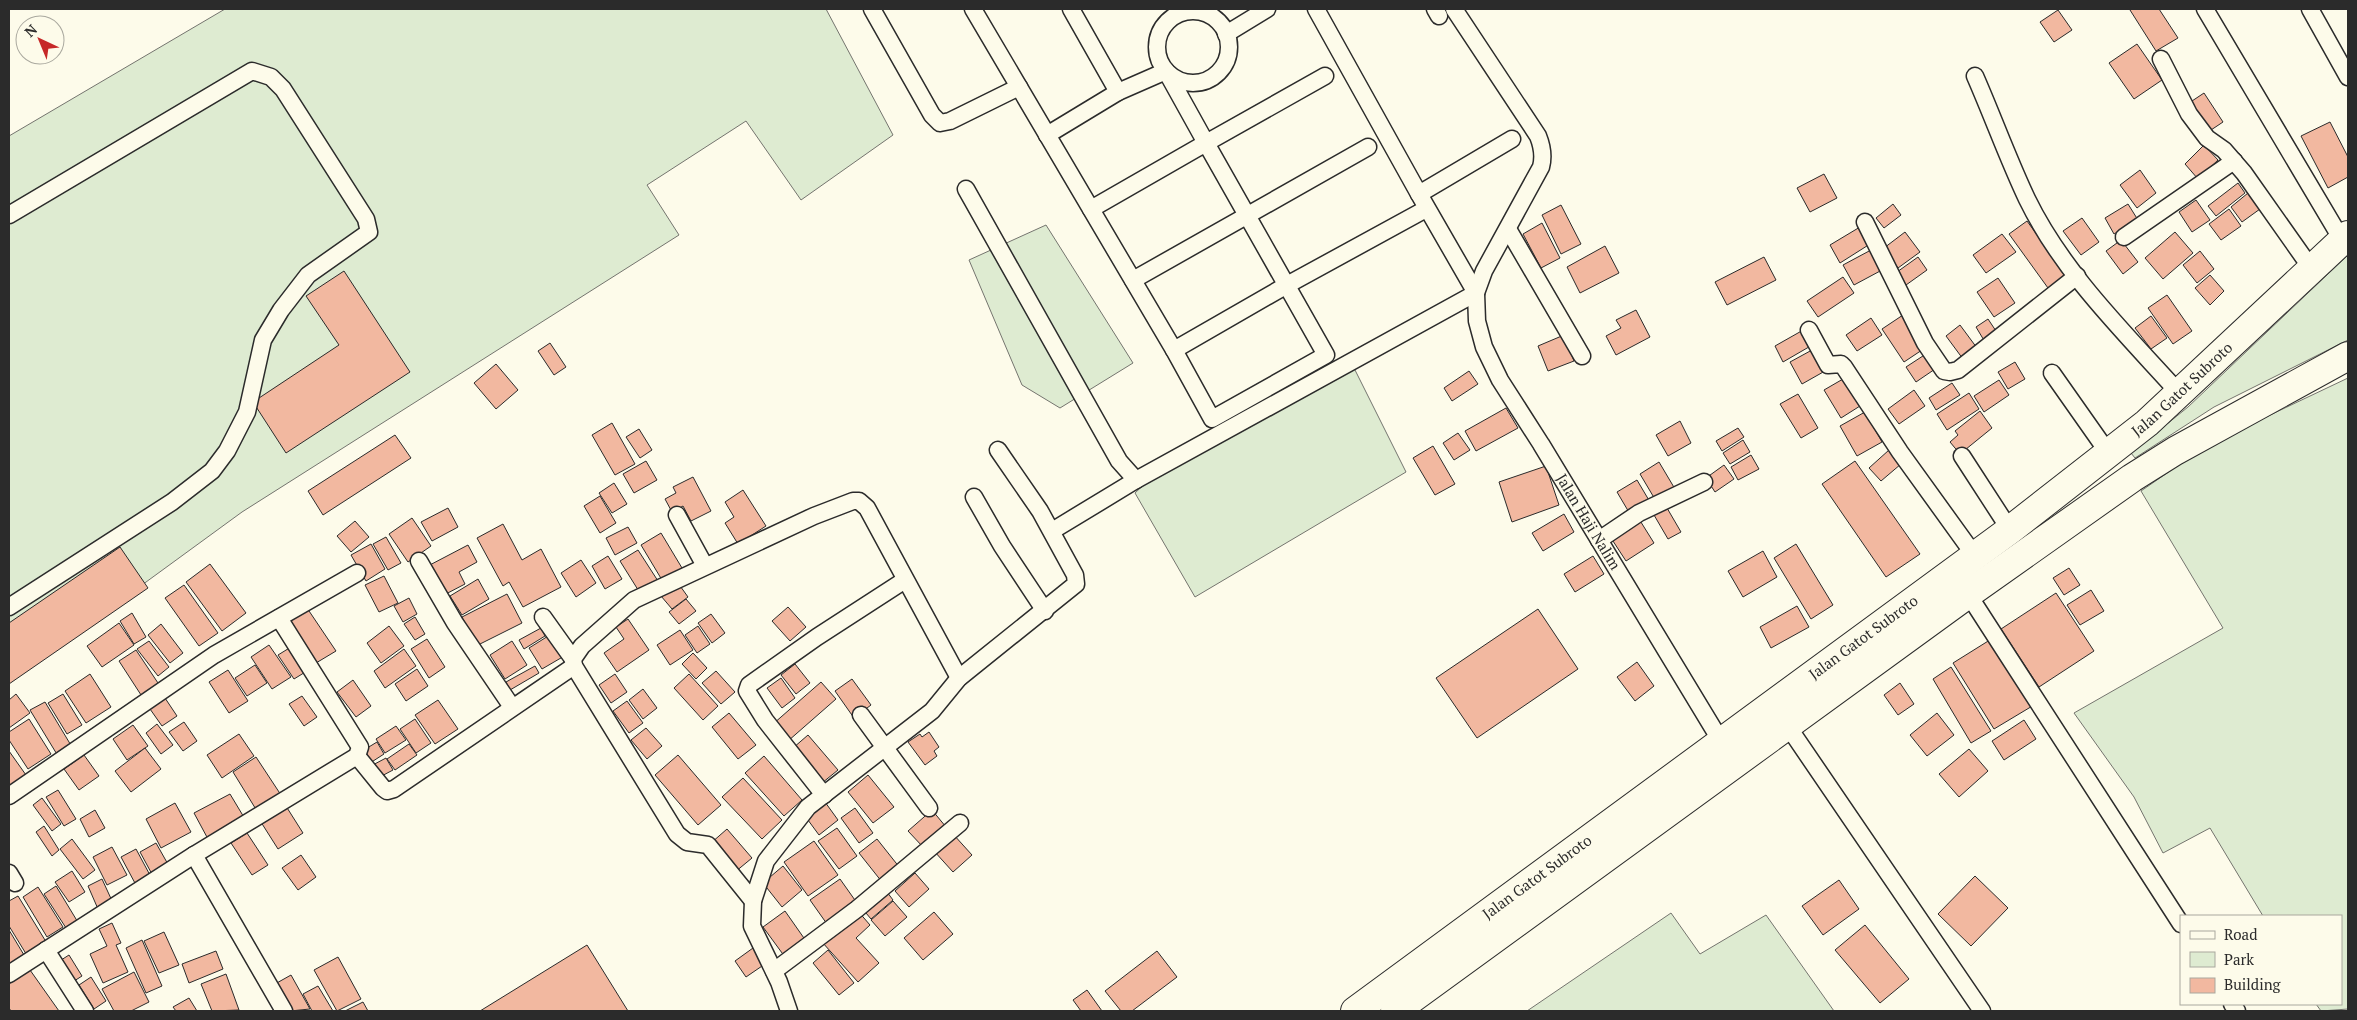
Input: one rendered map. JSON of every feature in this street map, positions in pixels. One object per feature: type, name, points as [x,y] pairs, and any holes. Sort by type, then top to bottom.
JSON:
[{"type":"highway","name":"Jalan Gatot Subroto","points":[[1355,1011],[1722,743],[2010,530],[2109,454],[2179,393],[2345,238]]},
{"type":"highway","name":"Jalan Gatot Subroto","points":[[1394,1011],[1968,594],[2154,464],[2348,356]]},
{"type":"street","points":[[872,9],[932,115],[940,123],[950,121],[1019,87]]},
{"type":"street","points":[[973,9],[1174,350],[1212,419],[1326,354],[1158,58],[1157,45],[1159,33],[1172,12],[1200,11],[1211,16],[1221,24],[1229,45],[1223,67],[1215,75],[1205,81],[1194,83],[1182,81],[1166,72]]},
{"type":"street","points":[[1071,9],[1118,92]]},
{"type":"street","points":[[1226,34],[1267,9]]},
{"type":"street","points":[[1316,9],[1426,209],[1476,293]]},
{"type":"street","points":[[2205,9],[2345,238]]},
{"type":"street","points":[[2310,9],[2348,77]]},
{"type":"street","points":[[1052,531],[1136,480],[1476,293],[1484,271],[1541,167],[1543,160],[1542,146],[1538,136],[1443,11]]},
{"type":"street","points":[[2161,59],[2189,114],[2207,138],[2224,150],[2234,161],[2311,268]]},
{"type":"street","points":[[9,215],[252,71],[271,77],[283,89],[366,219],[369,232],[308,275],[281,310],[263,340],[247,412],[227,451],[212,471],[172,502],[9,607]]},
{"type":"street","points":[[1047,134],[1118,92],[1166,72]]},
{"type":"street","points":[[1091,209],[1325,76]]},
{"type":"street","points":[[1976,76],[2027,199],[2063,258],[2179,393]]},
{"type":"street","points":[[1419,194],[1512,139]]},
{"type":"street","points":[[1133,280],[1368,147]]},
{"type":"street","points":[[2124,237],[2234,161]]},
{"type":"street","points":[[966,189],[1119,461],[1136,480]]},
{"type":"street","points":[[1174,350],[1426,209]]},
{"type":"street","points":[[1865,222],[1925,344],[1944,371],[1958,370],[2077,276]]},
{"type":"street","points":[[1508,229],[1582,356]]},
{"type":"street","name":"Jalan Haji Nalim","points":[[1476,293],[1478,321],[1484,347],[1496,372],[1722,743]]},
{"type":"street","points":[[1809,330],[1828,365],[1841,364],[1844,367],[1900,452],[1975,556]]},
{"type":"street","points":[[2052,373],[2109,454]]},
{"type":"street","points":[[789,1011],[774,971],[752,926],[753,901],[766,861],[808,807],[932,711],[960,678],[1076,584],[1075,575],[1040,510],[998,450]]},
{"type":"street","points":[[1962,456],[2010,530]]},
{"type":"street","points":[[1599,540],[1639,513],[1704,482]]},
{"type":"street","points":[[974,497],[1002,546],[1045,611]]},
{"type":"street","points":[[357,756],[383,788],[387,791],[394,789],[574,662],[582,646],[598,629],[634,600],[814,516],[853,501],[859,501],[867,508],[960,678]]},
{"type":"street","points":[[678,514],[705,566]]},
{"type":"street","points":[[419,561],[455,624],[512,707]]},
{"type":"street","points":[[9,796],[214,655],[357,573]]},
{"type":"street","points":[[824,795],[765,720],[747,691],[749,685],[817,637],[905,580]]},
{"type":"street","points":[[1968,594],[2180,922]]},
{"type":"street","points":[[543,617],[574,662],[677,834],[687,842],[708,845],[753,901]]},
{"type":"street","points":[[9,974],[194,855],[357,756],[360,747],[279,618]]},
{"type":"street","points":[[861,715],[887,747],[930,808]]},
{"type":"street","points":[[1786,725],[1982,1011]]},
{"type":"street","points":[[774,971],[857,909],[960,823]]},
{"type":"street","points":[[194,855],[284,1011]]},
{"type":"street","points":[[46,950],[85,1011]]},
{"type":"green space","points":[[225,9],[826,9],[893,135],[801,200],[746,121],[647,185],[679,235],[242,512],[9,682],[9,136]]},
{"type":"green space","points":[[1046,225],[1133,363],[1060,408],[1022,385],[969,260]]},
{"type":"green space","points":[[2348,255],[2348,340],[2214,407],[2135,458],[2131,453],[2188,407]]},
{"type":"green space","points":[[1350,360],[1406,472],[1195,597],[1135,493],[1184,447]]},
{"type":"green space","points":[[2348,378],[2348,1009],[2321,1011],[2317,1005],[2342,1005],[2342,915],[2262,915],[2210,828],[2163,853],[2134,797],[2074,713],[2223,628],[2141,491],[2209,444]]},
{"type":"green space","points":[[1671,913],[1700,954],[1766,915],[1834,1011],[1527,1011]]},
{"type":"building","points":[[2159,9],[2178,38],[2156,51],[2130,10]]},
{"type":"building","points":[[2058,10],[2072,30],[2054,42],[2040,22]]},
{"type":"building","points":[[2137,44],[2162,80],[2134,99],[2109,63]]},
{"type":"building","points":[[2204,93],[2223,122],[2208,132],[2189,103]]},
{"type":"building","points":[[2330,122],[2348,157],[2348,177],[2328,188],[2301,136]]},
{"type":"building","points":[[2204,145],[2218,160],[2198,179],[2185,164]]},
{"type":"building","points":[[2140,170],[2156,193],[2137,208],[2120,185]]},
{"type":"building","points":[[1824,174],[1837,198],[1810,212],[1797,188]]},
{"type":"building","points":[[2238,183],[2245,193],[2216,216],[2208,206]]},
{"type":"building","points":[[2248,193],[2260,209],[2242,222],[2231,207]]},
{"type":"building","points":[[2196,200],[2210,220],[2192,232],[2179,212]]},
{"type":"building","points":[[1893,204],[1901,215],[1884,228],[1876,218]]},
{"type":"building","points":[[2128,204],[2138,220],[2114,234],[2105,218]]},
{"type":"building","points":[[1561,205],[1581,244],[1561,254],[1542,215]]},
{"type":"building","points":[[2229,209],[2241,226],[2221,240],[2209,224]]},
{"type":"building","points":[[2082,218],[2099,242],[2081,255],[2063,231]]},
{"type":"building","points":[[2027,221],[2066,275],[2048,288],[2009,234]]},
{"type":"building","points":[[1542,223],[1560,258],[1541,268],[1523,234]]},
{"type":"building","points":[[1860,227],[1870,244],[1840,263],[1830,245]]},
{"type":"building","points":[[1905,232],[1920,252],[1898,268],[1884,248]]},
{"type":"building","points":[[2175,232],[2193,253],[2163,279],[2145,258]]},
{"type":"building","points":[[2002,234],[2016,252],[1986,273],[1973,255]]},
{"type":"building","points":[[2121,240],[2138,262],[2123,274],[2106,251]]},
{"type":"building","points":[[1605,246],[1619,273],[1580,293],[1567,267]]},
{"type":"building","points":[[1871,250],[1882,270],[1854,285],[1843,265]]},
{"type":"building","points":[[2200,251],[2214,269],[2197,283],[2183,265]]},
{"type":"building","points":[[1764,257],[1776,280],[1727,305],[1715,282]]},
{"type":"building","points":[[1918,257],[1927,270],[1906,285],[1897,272]]},
{"type":"building","points":[[344,271],[410,372],[286,453],[253,402],[339,345],[306,296]]},
{"type":"building","points":[[2210,275],[2224,291],[2210,305],[2195,288]]},
{"type":"building","points":[[1843,277],[1854,293],[1818,317],[1807,301]]},
{"type":"building","points":[[1998,278],[2015,303],[1994,317],[1977,292]]},
{"type":"building","points":[[2167,295],[2192,331],[2173,344],[2148,308]]},
{"type":"building","points":[[1636,310],[1650,337],[1616,355],[1606,336],[1621,328],[1616,320]]},
{"type":"building","points":[[1903,315],[1925,348],[1904,362],[1882,329]]},
{"type":"building","points":[[2151,316],[2167,338],[2151,349],[2135,328]]},
{"type":"building","points":[[1871,318],[1882,335],[1857,351],[1846,335]]},
{"type":"building","points":[[1988,319],[1998,334],[1985,342],[1976,327]]},
{"type":"building","points":[[1960,325],[1977,348],[1963,359],[1946,336]]},
{"type":"building","points":[[1805,329],[1814,344],[1783,362],[1775,346]]},
{"type":"building","points":[[1564,335],[1574,361],[1548,371],[1538,346]]},
{"type":"building","points":[[550,343],[566,367],[554,375],[538,351]]},
{"type":"building","points":[[1812,350],[1825,371],[1802,384],[1790,362]]},
{"type":"building","points":[[1929,352],[1938,367],[1916,382],[1906,367]]},
{"type":"building","points":[[2015,362],[2025,379],[2008,389],[1998,372]]},
{"type":"building","points":[[496,364],[518,390],[496,409],[474,383]]},
{"type":"building","points":[[1469,371],[1478,384],[1452,401],[1444,388]]},
{"type":"building","points":[[1843,379],[1860,406],[1841,418],[1824,390]]},
{"type":"building","points":[[1999,380],[2009,395],[1984,412],[1974,396]]},
{"type":"building","points":[[1952,383],[1960,395],[1936,410],[1929,398]]},
{"type":"building","points":[[1914,390],[1925,406],[1899,424],[1888,409]]},
{"type":"building","points":[[1969,393],[1979,409],[1947,430],[1937,414]]},
{"type":"building","points":[[1798,394],[1818,428],[1801,438],[1780,404]]},
{"type":"building","points":[[1506,408],[1518,428],[1476,451],[1465,431]]},
{"type":"building","points":[[1980,411],[1992,428],[1960,454],[1950,442],[1958,435],[1955,431]]},
{"type":"building","points":[[1865,412],[1882,442],[1857,456],[1840,426]]},
{"type":"building","points":[[1680,421],[1691,443],[1668,456],[1656,435]]},
{"type":"building","points":[[612,423],[635,464],[615,475],[592,435]]},
{"type":"building","points":[[1738,428],[1744,437],[1722,451],[1716,441]]},
{"type":"building","points":[[639,429],[652,450],[640,458],[626,437]]},
{"type":"building","points":[[1458,433],[1470,450],[1454,460],[1443,443]]},
{"type":"building","points":[[395,435],[411,458],[323,515],[308,491]]},
{"type":"building","points":[[1743,440],[1750,452],[1730,464],[1723,453]]},
{"type":"building","points":[[1433,446],[1455,484],[1435,495],[1413,458]]},
{"type":"building","points":[[1889,450],[1901,464],[1881,481],[1869,468]]},
{"type":"building","points":[[1751,455],[1759,469],[1738,480],[1731,467]]},
{"type":"building","points":[[646,461],[657,480],[634,493],[623,474]]},
{"type":"building","points":[[1855,461],[1920,554],[1886,577],[1822,484]]},
{"type":"building","points":[[1659,462],[1675,489],[1656,501],[1640,474]]},
{"type":"building","points":[[1724,465],[1734,479],[1715,492],[1706,478]]},
{"type":"building","points":[[1546,466],[1559,505],[1512,522],[1499,482]]},
{"type":"building","points":[[693,477],[711,511],[691,521],[683,506],[672,512],[665,499],[676,493],[673,487]]},
{"type":"building","points":[[1637,480],[1650,502],[1630,514],[1617,492]]},
{"type":"building","points":[[614,483],[627,504],[612,513],[599,493]]},
{"type":"building","points":[[743,490],[766,526],[738,544],[725,523],[734,517],[725,502]]},
{"type":"building","points":[[600,496],[616,523],[600,533],[584,506]]},
{"type":"building","points":[[448,508],[458,527],[432,541],[421,522]]},
{"type":"building","points":[[1667,508],[1681,532],[1668,539],[1654,515]]},
{"type":"building","points":[[1564,514],[1574,532],[1543,551],[1532,533]]},
{"type":"building","points":[[412,518],[431,546],[408,562],[389,534]]},
{"type":"building","points":[[1639,519],[1654,543],[1626,561],[1611,538]]},
{"type":"building","points":[[355,521],[369,537],[351,552],[337,536]]},
{"type":"building","points":[[503,524],[522,560],[541,549],[561,587],[523,607],[509,582],[503,586],[477,538]]},
{"type":"building","points":[[628,527],[637,543],[615,555],[606,538]]},
{"type":"building","points":[[661,533],[682,568],[662,580],[641,545]]},
{"type":"building","points":[[386,537],[401,563],[388,570],[373,544]]},
{"type":"building","points":[[371,544],[385,569],[366,581],[351,555]]},
{"type":"building","points":[[1796,544],[1833,605],[1811,619],[1774,558]]},
{"type":"building","points":[[468,545],[477,562],[459,572],[465,584],[442,596],[426,567]]},
{"type":"building","points":[[120,547],[148,588],[9,684],[9,623]]},
{"type":"building","points":[[638,550],[658,581],[640,593],[620,561]]},
{"type":"building","points":[[1763,551],[1777,577],[1743,597],[1728,571]]},
{"type":"building","points":[[608,556],[622,579],[605,589],[592,566]]},
{"type":"building","points":[[1593,556],[1604,574],[1575,592],[1564,574]]},
{"type":"building","points":[[581,560],[596,583],[576,597],[561,573]]},
{"type":"building","points":[[210,564],[246,613],[222,631],[186,582]]},
{"type":"building","points":[[2069,568],[2080,585],[2064,595],[2053,578]]},
{"type":"building","points":[[384,576],[398,603],[379,612],[365,585]]},
{"type":"building","points":[[478,579],[489,599],[462,615],[450,596]]},
{"type":"building","points":[[678,583],[688,597],[672,609],[661,596]]},
{"type":"building","points":[[184,585],[218,633],[199,646],[165,598]]},
{"type":"building","points":[[2091,590],[2104,611],[2080,625],[2067,605]]},
{"type":"building","points":[[2056,593],[2094,651],[2039,687],[2001,629]]},
{"type":"building","points":[[507,594],[522,623],[476,646],[462,617]]},
{"type":"building","points":[[409,598],[417,614],[403,622],[394,606]]},
{"type":"building","points":[[686,599],[696,611],[679,624],[669,612]]},
{"type":"building","points":[[305,605],[336,651],[316,663],[286,618]]},
{"type":"building","points":[[1797,606],[1809,627],[1771,648],[1760,627]]},
{"type":"building","points":[[788,607],[806,627],[790,641],[772,621]]},
{"type":"building","points":[[1538,609],[1578,669],[1477,738],[1436,678]]},
{"type":"building","points":[[132,613],[146,637],[134,644],[120,621]]},
{"type":"building","points":[[711,614],[725,633],[712,643],[698,623]]},
{"type":"building","points":[[415,617],[425,634],[415,640],[404,624]]},
{"type":"building","points":[[628,619],[649,650],[617,672],[604,653],[624,639],[616,627]]},
{"type":"building","points":[[119,623],[134,645],[102,667],[87,646]]},
{"type":"building","points":[[161,624],[183,653],[170,663],[148,635]]},
{"type":"building","points":[[389,626],[404,646],[381,663],[367,643]]},
{"type":"building","points":[[698,626],[710,644],[697,653],[685,635]]},
{"type":"building","points":[[541,628],[545,636],[524,649],[519,640]]},
{"type":"building","points":[[680,630],[693,650],[670,665],[657,645]]},
{"type":"building","points":[[553,633],[566,655],[542,669],[529,648]]},
{"type":"building","points":[[1993,638],[2034,705],[1994,729],[1953,663]]},
{"type":"building","points":[[427,639],[445,667],[429,678],[411,649]]},
{"type":"building","points":[[149,641],[169,667],[158,676],[137,649]]},
{"type":"building","points":[[512,641],[527,665],[505,679],[490,655]]},
{"type":"building","points":[[269,645],[291,677],[272,689],[251,657]]},
{"type":"building","points":[[291,647],[307,671],[294,679],[278,655]]},
{"type":"building","points":[[404,649],[416,666],[385,688],[374,671]]},
{"type":"building","points":[[136,650],[160,686],[143,698],[119,661]]},
{"type":"building","points":[[693,653],[707,668],[696,679],[682,664]]},
{"type":"building","points":[[1637,662],[1654,686],[1635,701],[1617,677]]},
{"type":"building","points":[[795,664],[810,683],[796,694],[781,675]]},
{"type":"building","points":[[255,665],[267,683],[247,696],[235,678]]},
{"type":"building","points":[[535,666],[539,673],[510,690],[506,682]]},
{"type":"building","points":[[1951,667],[1991,731],[1971,743],[1933,679]]},
{"type":"building","points":[[417,669],[428,686],[406,701],[395,684]]},
{"type":"building","points":[[228,670],[248,701],[229,713],[209,682]]},
{"type":"building","points":[[716,671],[735,692],[721,704],[702,683]]},
{"type":"building","points":[[90,674],[111,707],[86,723],[65,691]]},
{"type":"building","points":[[615,674],[627,692],[611,703],[599,685]]},
{"type":"building","points":[[689,674],[718,706],[703,720],[674,688]]},
{"type":"building","points":[[781,678],[795,698],[782,708],[767,688]]},
{"type":"building","points":[[852,679],[871,705],[854,718],[835,691]]},
{"type":"building","points":[[353,680],[371,706],[356,717],[337,692]]},
{"type":"building","points":[[821,682],[836,699],[788,741],[773,724]]},
{"type":"building","points":[[1900,683],[1914,704],[1898,715],[1884,695]]},
{"type":"building","points":[[643,689],[657,708],[643,719],[629,700]]},
{"type":"building","points":[[16,694],[30,713],[9,728],[9,700]]},
{"type":"building","points":[[63,694],[82,725],[67,734],[48,703]]},
{"type":"building","points":[[302,696],[317,717],[304,726],[289,704]]},
{"type":"building","points":[[165,698],[177,716],[162,726],[150,709]]},
{"type":"building","points":[[438,700],[458,729],[435,744],[415,715]]},
{"type":"building","points":[[627,701],[643,723],[629,733],[613,711]]},
{"type":"building","points":[[45,702],[72,747],[58,756],[30,710]]},
{"type":"building","points":[[729,713],[756,745],[738,759],[712,727]]},
{"type":"building","points":[[1937,713],[1954,735],[1927,756],[1910,735]]},
{"type":"building","points":[[29,719],[51,754],[28,769],[9,740],[9,732]]},
{"type":"building","points":[[415,719],[431,743],[416,753],[400,729]]},
{"type":"building","points":[[2024,720],[2036,739],[2004,760],[1992,741]]},
{"type":"building","points":[[184,722],[197,741],[183,751],[169,732]]},
{"type":"building","points":[[157,724],[173,745],[161,754],[146,733]]},
{"type":"building","points":[[133,725],[148,746],[127,760],[113,739]]},
{"type":"building","points":[[396,726],[406,740],[385,753],[376,739]]},
{"type":"building","points":[[646,728],[662,746],[647,759],[631,740]]},
{"type":"building","points":[[929,732],[939,747],[934,751],[937,756],[925,765],[908,742],[920,734],[922,737]]},
{"type":"building","points":[[239,734],[254,756],[222,778],[207,755]]},
{"type":"building","points":[[808,735],[838,770],[822,783],[793,748]]},
{"type":"building","points":[[377,742],[384,754],[367,765],[359,753]]},
{"type":"building","points":[[409,744],[417,755],[395,770],[387,759]]},
{"type":"building","points":[[145,748],[161,769],[131,792],[115,771]]},
{"type":"building","points":[[1969,749],[1988,771],[1959,797],[1939,774]]},
{"type":"building","points":[[9,751],[26,775],[9,788]]},
{"type":"building","points":[[84,755],[99,776],[79,790],[64,769]]},
{"type":"building","points":[[678,755],[721,805],[698,825],[655,775]]},
{"type":"building","points":[[764,756],[802,800],[784,816],[745,773]]},
{"type":"building","points":[[256,757],[281,795],[257,811],[233,772]]},
{"type":"building","points":[[386,758],[393,770],[376,779],[369,767]]},
{"type":"building","points":[[868,775],[894,807],[873,823],[848,792]]},
{"type":"building","points":[[743,778],[782,820],[762,839],[722,797]]},
{"type":"building","points":[[58,790],[76,819],[64,826],[46,797]]},
{"type":"building","points":[[230,794],[245,819],[208,839],[194,813]]},
{"type":"building","points":[[42,798],[61,824],[52,831],[33,805]]},
{"type":"building","points":[[825,802],[838,820],[819,835],[805,816]]},
{"type":"building","points":[[175,803],[191,832],[161,848],[146,819]]},
{"type":"building","points":[[284,803],[303,833],[278,849],[259,819]]},
{"type":"building","points":[[855,808],[873,833],[859,843],[841,818]]},
{"type":"building","points":[[95,810],[105,828],[89,837],[80,819]]},
{"type":"building","points":[[932,810],[946,827],[923,847],[908,831]]},
{"type":"building","points":[[44,826],[59,850],[52,856],[36,832]]},
{"type":"building","points":[[837,828],[857,856],[839,869],[818,841]]},
{"type":"building","points":[[727,829],[752,858],[735,872],[711,843]]},
{"type":"building","points":[[247,833],[268,865],[252,875],[231,843]]},
{"type":"building","points":[[953,834],[972,855],[953,872],[934,851]]},
{"type":"building","points":[[72,839],[95,870],[83,879],[60,849]]},
{"type":"building","points":[[877,839],[900,868],[882,882],[859,853]]},
{"type":"building","points":[[814,841],[838,875],[808,896],[784,862]]},
{"type":"building","points":[[156,843],[169,866],[153,876],[140,852]]},
{"type":"building","points":[[112,847],[127,875],[107,885],[93,857]]},
{"type":"building","points":[[136,849],[151,877],[136,885],[121,857]]},
{"type":"building","points":[[301,855],[316,877],[298,890],[282,868]]},
{"type":"building","points":[[783,866],[802,890],[782,907],[763,883]]},
{"type":"building","points":[[72,871],[85,892],[69,902],[55,882]]},
{"type":"building","points":[[915,873],[929,889],[909,907],[895,891]]},
{"type":"building","points":[[1975,876],[2008,908],[1971,946],[1938,914]]},
{"type":"building","points":[[102,879],[113,903],[98,909],[88,886]]},
{"type":"building","points":[[840,879],[857,903],[827,924],[810,900]]},
{"type":"building","points":[[1839,880],[1859,909],[1823,935],[1802,906]]},
{"type":"building","points":[[56,886],[79,924],[68,931],[44,894]]},
{"type":"building","points":[[38,887],[63,927],[47,937],[23,897]]},
{"type":"building","points":[[884,888],[893,900],[871,919],[861,907]]},
{"type":"building","points":[[18,896],[48,945],[28,957],[9,926],[9,901]]},
{"type":"building","points":[[893,901],[907,917],[885,936],[871,920]]},
{"type":"building","points":[[857,910],[870,925],[856,938],[879,963],[858,982],[822,942]]},
{"type":"building","points":[[785,911],[806,941],[785,957],[763,927]]},
{"type":"building","points":[[934,912],[953,934],[923,960],[904,938]]},
{"type":"building","points":[[112,923],[121,943],[116,945],[128,972],[103,983],[90,954],[107,946],[99,929]]},
{"type":"building","points":[[1865,925],[1909,979],[1880,1003],[1835,950]]},
{"type":"building","points":[[9,930],[27,960],[9,971]]},
{"type":"building","points":[[164,932],[179,965],[159,973],[144,941]]},
{"type":"building","points":[[142,940],[162,986],[146,993],[126,948]]},
{"type":"building","points":[[587,945],[628,1011],[480,1011]]},
{"type":"building","points":[[753,948],[765,964],[746,977],[735,961]]},
{"type":"building","points":[[828,950],[854,983],[839,995],[813,963]]},
{"type":"building","points":[[216,951],[223,969],[189,983],[182,964]]},
{"type":"building","points":[[1157,951],[1177,977],[1132,1011],[1121,1011],[1105,991]]},
{"type":"building","points":[[69,955],[82,976],[71,983],[58,962]]},
{"type":"building","points":[[338,957],[361,999],[337,1011],[314,970]]},
{"type":"building","points":[[30,970],[59,1011],[11,1011],[9,1008],[9,984]]},
{"type":"building","points":[[134,972],[149,1002],[131,1011],[114,1011],[102,989]]},
{"type":"building","points":[[226,974],[239,1010],[212,1011],[201,984]]},
{"type":"building","points":[[291,975],[310,1009],[290,1011],[275,984]]},
{"type":"building","points":[[91,977],[106,1001],[94,1009],[79,985]]},
{"type":"building","points":[[318,986],[333,1011],[312,1011],[303,994]]},
{"type":"building","points":[[1087,990],[1102,1011],[1081,1011],[1073,1000]]},
{"type":"building","points":[[189,998],[197,1011],[176,1011],[173,1007]]},
{"type":"building","points":[[363,1002],[368,1011],[345,1011]]}]
